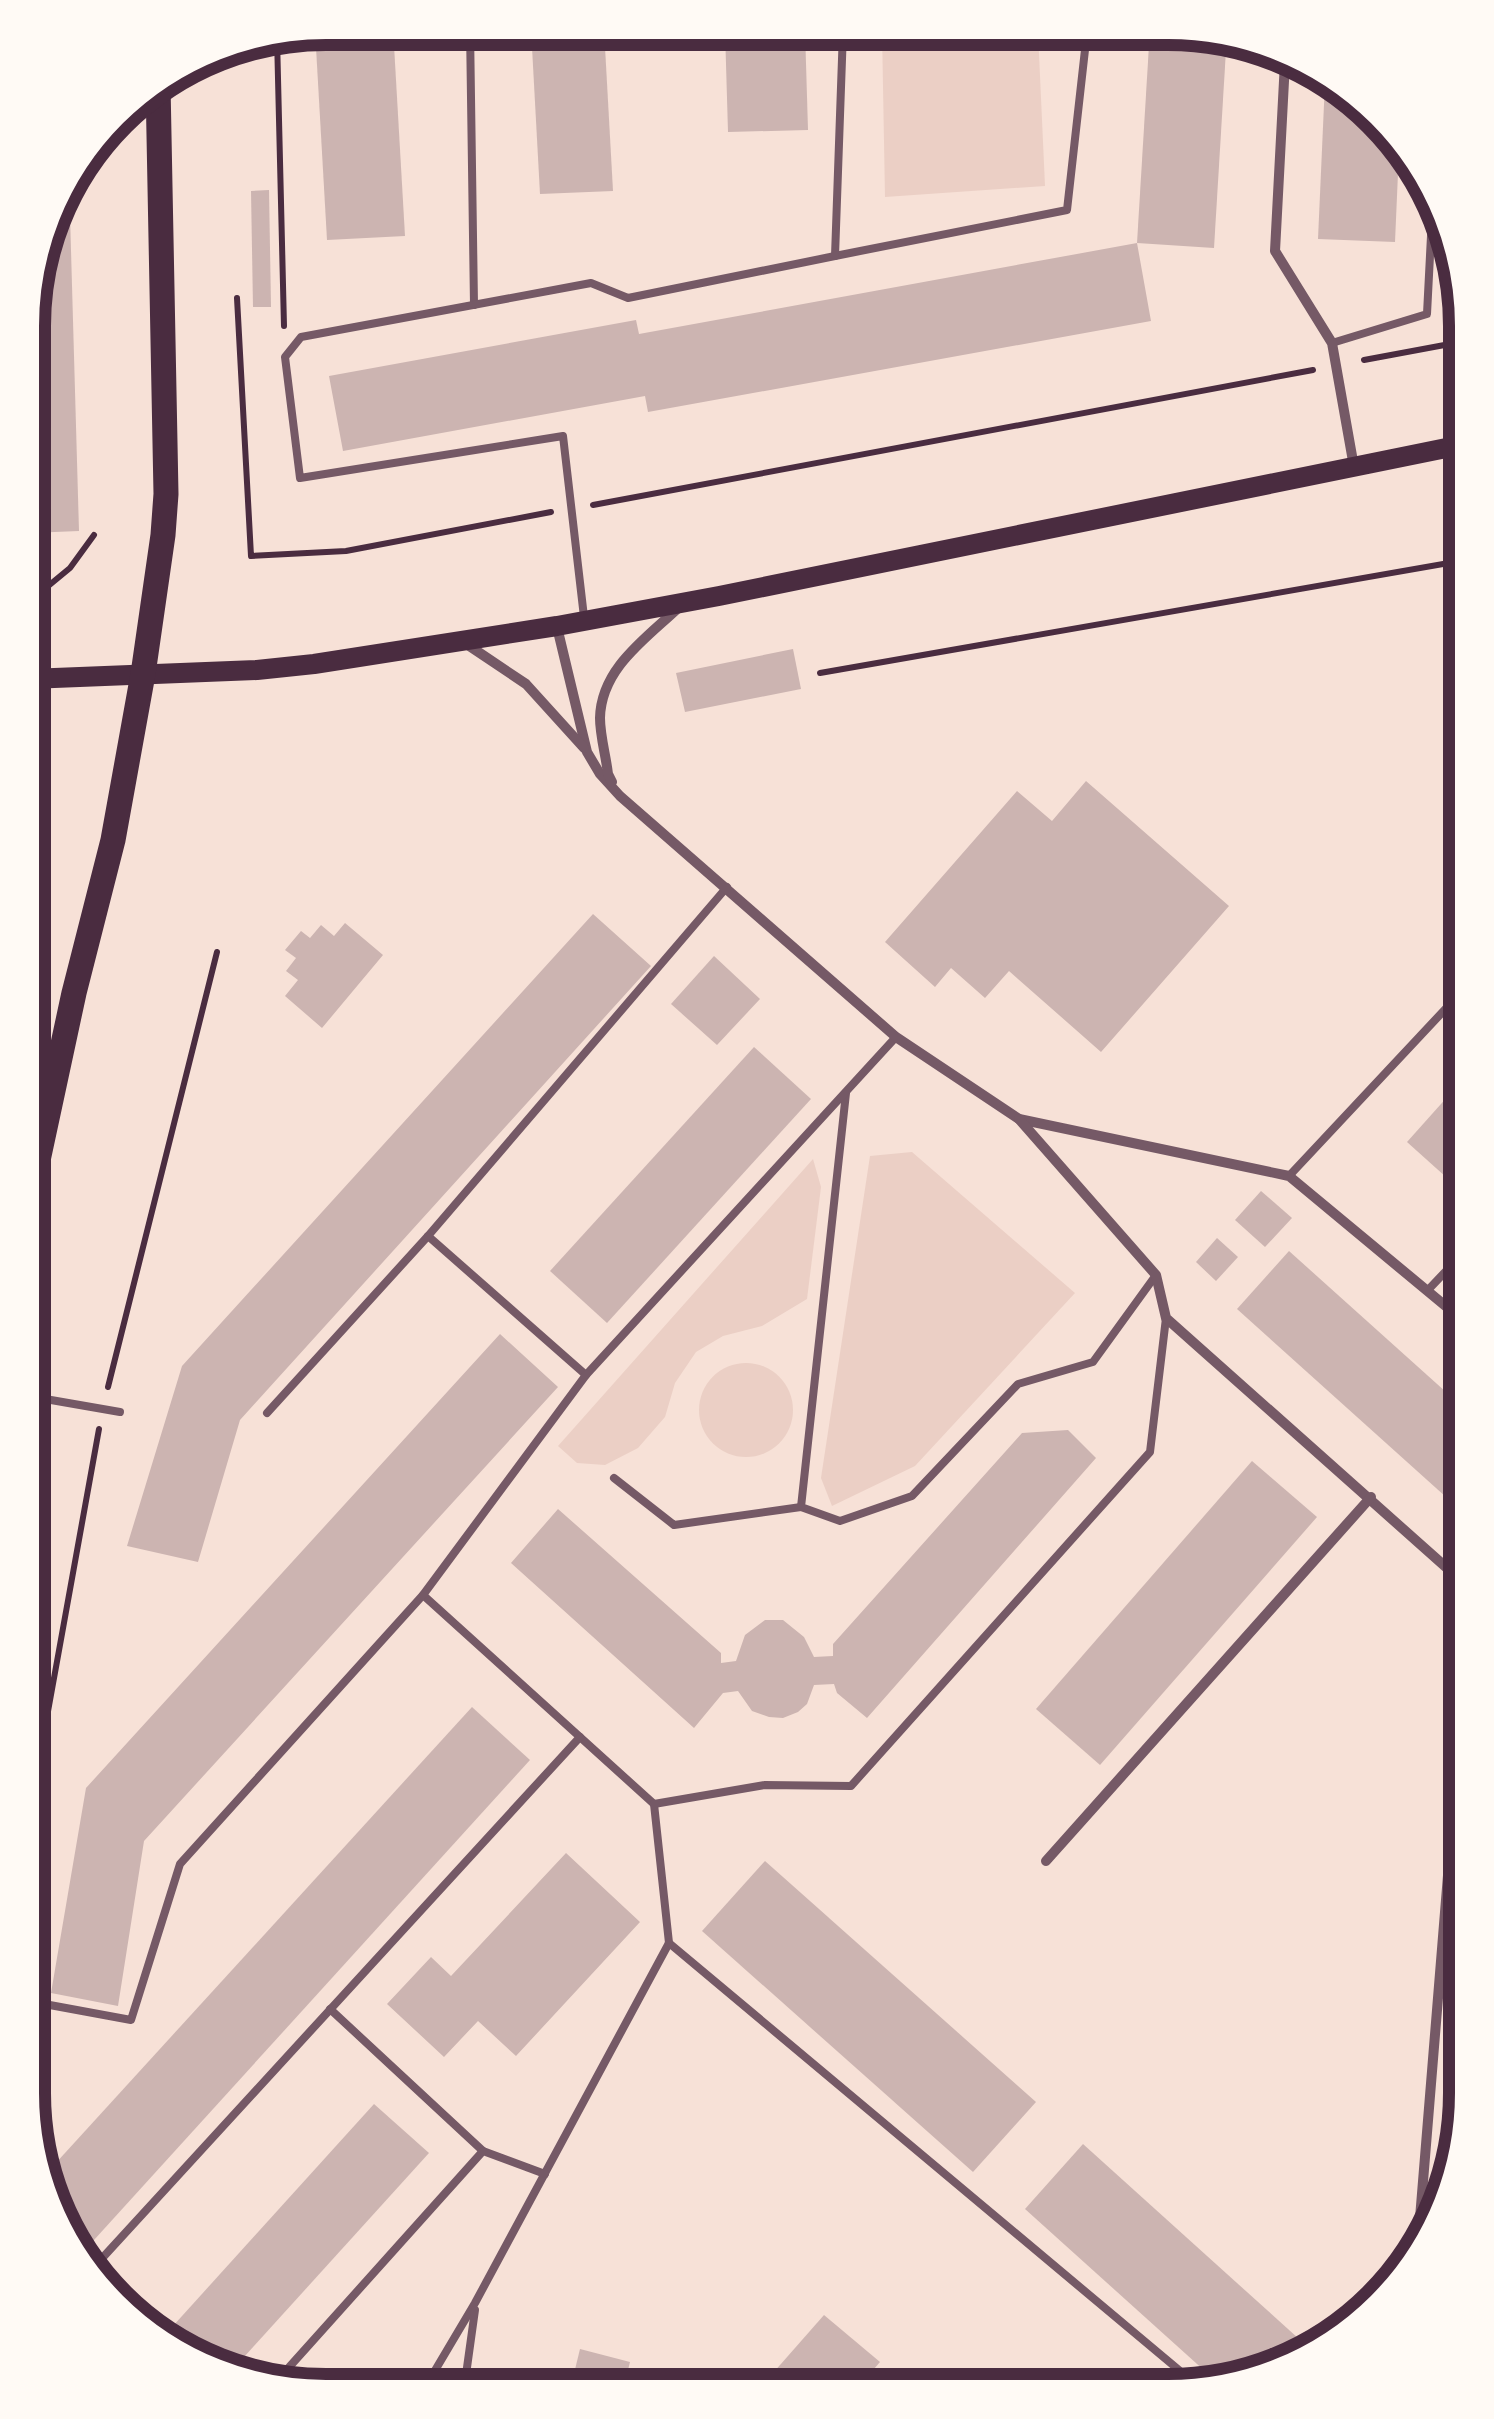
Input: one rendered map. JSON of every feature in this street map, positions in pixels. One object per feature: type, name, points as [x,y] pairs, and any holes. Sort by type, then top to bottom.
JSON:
[{"type":"main road","points":[[45,1128],[113,840],[163,534],[166,494],[158,101]]},
{"type":"main road","points":[[45,677],[314,664],[556,626],[1449,447]]},
{"type":"street","points":[[1285,70],[1275,250],[1332,343],[1354,466]]},
{"type":"street","points":[[620,796],[608,774],[600,717],[606,687],[621,662],[683,603]]},
{"type":"street","points":[[556,626],[587,752]]},
{"type":"street","points":[[462,641],[526,684],[587,752],[620,796],[896,1036],[1020,1119],[1156,1275],[1166,1318],[1448,1568]]},
{"type":"street","points":[[1020,1119],[1289,1176],[1448,1308]]},
{"type":"street","points":[[1046,1861],[1371,1498]]},
{"type":"street","points":[[1419,2219],[1448,1869]]},
{"type":"lane","points":[[470,45],[474,305]]},
{"type":"lane","points":[[835,256],[843,45]]},
{"type":"lane","points":[[584,620],[562,436],[300,478],[285,357],[301,336],[592,283],[628,298],[1067,210],[1086,45]]},
{"type":"lane","points":[[1332,343],[1428,314],[1432,229]]},
{"type":"lane","points":[[268,1413],[428,1236],[726,887]]},
{"type":"lane","points":[[1289,1176],[1449,1006]]},
{"type":"lane","points":[[45,2003],[131,2020],[180,1864],[423,1596],[586,1375],[896,1036]]},
{"type":"lane","points":[[801,1507],[846,1093]]},
{"type":"lane","points":[[428,1236],[586,1375]]},
{"type":"lane","points":[[1428,1290],[1448,1268]]},
{"type":"lane","points":[[614,1478],[674,1526],[801,1507],[840,1521],[912,1496],[1018,1384],[1094,1362],[1156,1275]]},
{"type":"lane","points":[[654,1804],[765,1785],[851,1786],[1150,1452],[1166,1318]]},
{"type":"lane","points":[[45,1399],[120,1412]]},
{"type":"lane","points":[[423,1596],[654,1804],[669,1943],[476,2304],[433,2374]]},
{"type":"lane","points":[[100,2260],[580,1737]]},
{"type":"lane","points":[[669,1943],[1183,2373]]},
{"type":"lane","points":[[330,2009],[483,2151],[545,2174]]},
{"type":"lane","points":[[285,2371],[483,2151]]},
{"type":"lane","points":[[466,2374],[476,2304]]},
{"type":"path","points":[[278,49],[285,357]]},
{"type":"path","points":[[237,298],[252,556],[346,551],[1449,344]]},
{"type":"path","points":[[45,589],[70,568],[94,536]]},
{"type":"path","points":[[820,674],[1449,563]]},
{"type":"path","points":[[45,1728],[102,1411],[217,952]]},
{"type":"shaded area","points":[[882,45],[1039,45],[1045,186],[885,197]]},
{"type":"shaded area","points":[[912,1152],[1075,1293],[915,1466],[832,1506],[821,1478],[870,1156]]},
{"type":"shaded area","points":[[813,1159],[821,1187],[807,1299],[762,1326],[723,1336],[696,1352],[675,1383],[665,1417],[638,1448],[605,1465],[577,1463],[558,1446]]},
{"type":"shaded area","points":[[746,1363],[764,1367],[779,1377],[789,1392],[793,1410],[789,1428],[779,1443],[764,1453],[746,1457],[728,1453],[713,1443],[703,1428],[699,1410],[703,1392],[713,1377],[728,1367]]},
{"type":"building","points":[[394,45],[405,236],[327,240],[316,46]]},
{"type":"building","points":[[532,45],[605,45],[613,191],[540,194]]},
{"type":"building","points":[[725,45],[805,45],[808,130],[728,132]]},
{"type":"building","points":[[1149,45],[1226,52],[1214,248],[1137,243]]},
{"type":"building","points":[[1324,93],[1367,127],[1398,166],[1395,242],[1318,239]]},
{"type":"building","points":[[269,190],[271,307],[253,307],[251,191]]},
{"type":"building","points":[[70,210],[79,531],[45,532],[47,289]]},
{"type":"building","points":[[1137,243],[1151,321],[648,412],[645,396],[343,451],[329,376],[636,320],[639,334]]},
{"type":"building","points":[[793,649],[801,689],[685,712],[676,673]]},
{"type":"building","points":[[1086,781],[1229,906],[1101,1052],[1009,971],[985,998],[951,968],[935,987],[885,942],[1017,791],[1052,821]]},
{"type":"building","points":[[593,914],[651,966],[240,1420],[198,1562],[127,1546],[182,1366]]},
{"type":"building","points":[[345,923],[383,955],[322,1028],[285,996],[298,980],[286,971],[296,958],[285,950],[301,931],[310,938],[321,925],[334,936]]},
{"type":"building","points":[[714,956],[760,999],[717,1045],[671,1004]]},
{"type":"building","points":[[754,1047],[811,1099],[607,1323],[550,1271]]},
{"type":"building","points":[[1449,1095],[1449,1179],[1407,1142]]},
{"type":"building","points":[[1261,1191],[1292,1218],[1265,1247],[1235,1220]]},
{"type":"building","points":[[1217,1238],[1238,1257],[1216,1281],[1196,1262]]},
{"type":"building","points":[[1289,1251],[1448,1394],[1448,1499],[1237,1309]]},
{"type":"building","points":[[500,1334],[558,1387],[144,1841],[118,2006],[51,1993],[86,1788]]},
{"type":"building","points":[[1068,1430],[1096,1458],[867,1718],[837,1693],[834,1684],[814,1685],[807,1704],[783,1718],[752,1711],[738,1691],[723,1693],[694,1728],[511,1563],[558,1509],[721,1653],[721,1663],[736,1661],[745,1635],[765,1620],[783,1620],[804,1637],[814,1657],[833,1656],[833,1644],[1022,1433]]},
{"type":"building","points":[[1252,1461],[1317,1517],[1100,1765],[1036,1709]]},
{"type":"building","points":[[472,1707],[530,1760],[90,2244],[66,2201],[55,2164]]},
{"type":"building","points":[[566,1853],[640,1922],[516,2056],[478,2021],[444,2057],[387,2004],[431,1957],[451,1976]]},
{"type":"building","points":[[765,1861],[1036,2102],[973,2172],[702,1931]]},
{"type":"building","points":[[374,2104],[429,2153],[241,2360],[218,2353],[172,2327]]},
{"type":"building","points":[[1083,2144],[1301,2340],[1276,2353],[1205,2371],[1025,2209]]},
{"type":"building","points":[[824,2315],[880,2362],[870,2374],[772,2374]]},
{"type":"building","points":[[580,2349],[630,2362],[627,2374],[574,2374]]}]
